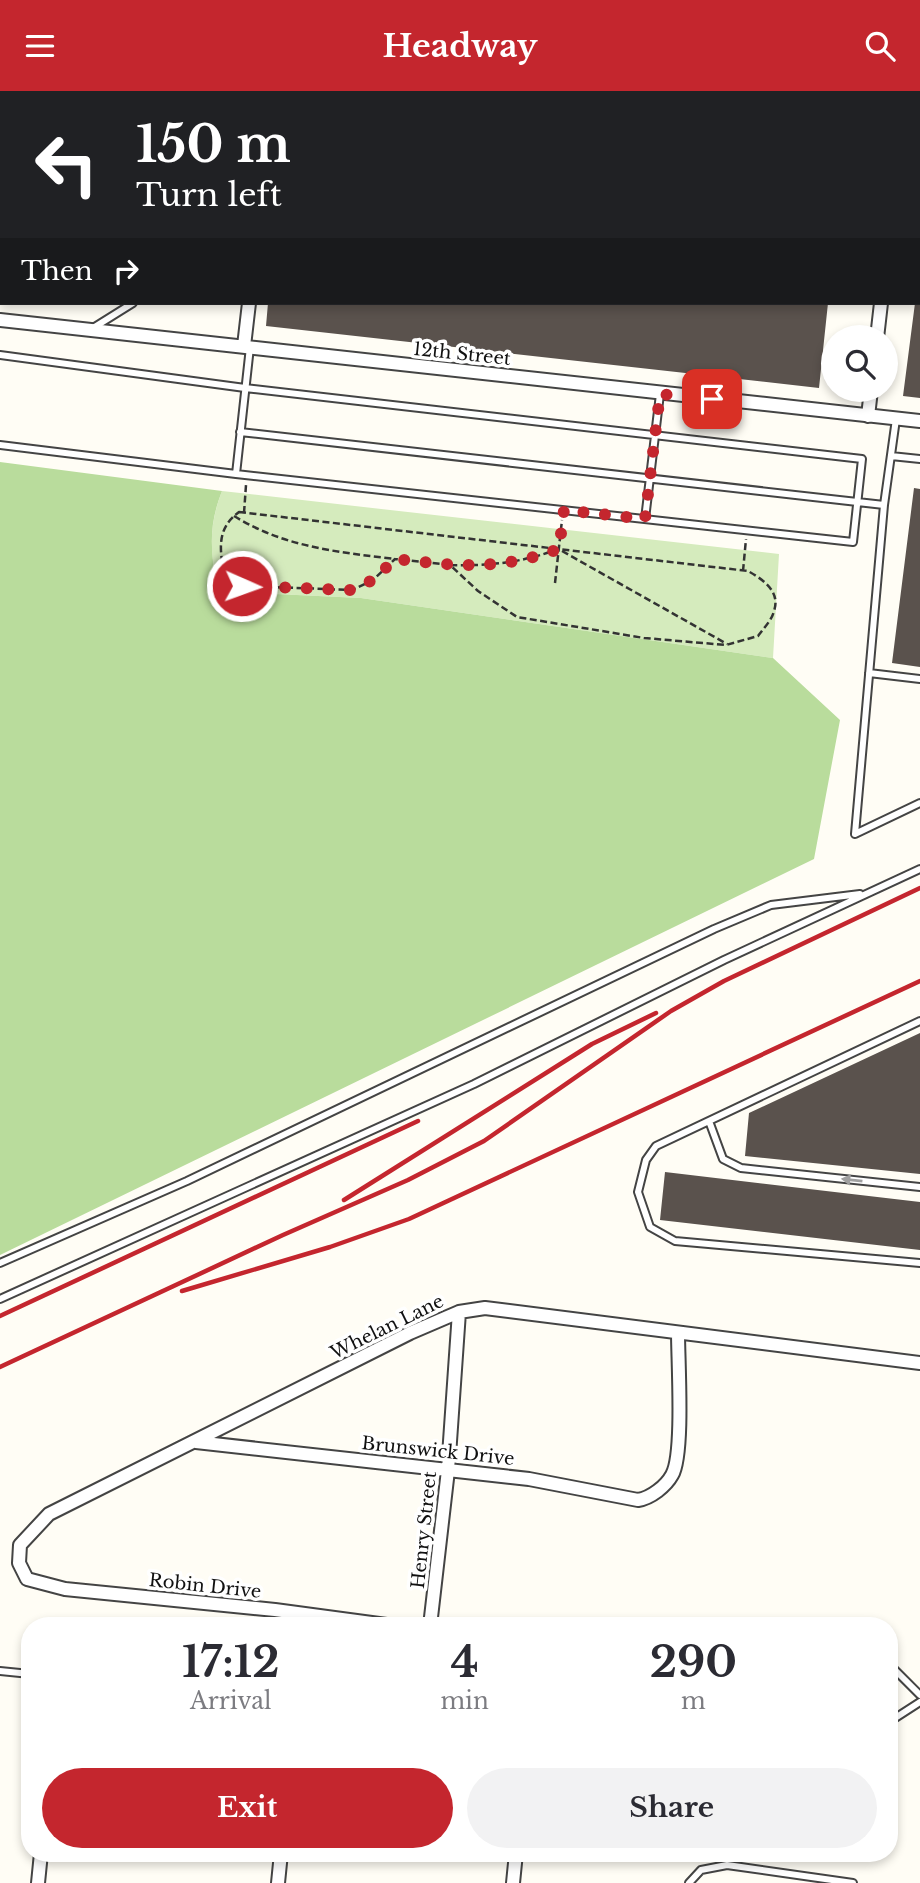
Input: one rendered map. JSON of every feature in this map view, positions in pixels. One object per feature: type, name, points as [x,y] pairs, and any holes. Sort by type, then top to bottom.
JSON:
[{"type":"street","points":[[247,347],[249,305]]},
{"type":"street","points":[[878,325],[881,305]]},
{"type":"street","name":"12th Street","points":[[0,320],[920,421]]},
{"type":"street","points":[[867,416],[869,402]]},
{"type":"street","name":"Whelan Lane","points":[[20,1568],[20,1545],[49,1514],[459,1311],[485,1308],[920,1363]]},
{"type":"street","name":"Henry Street","points":[[431,1617],[448,1470],[459,1311]]},
{"type":"street","name":"Brunswick Drive","points":[[195,1442],[529,1479],[638,1500],[653,1495],[673,1474],[678,1453],[678,1333]]},
{"type":"street","name":"Robin Drive","points":[[20,1568],[33,1583],[65,1589],[327,1617]]},
{"type":"street","points":[[38,1883],[40,1862]]},
{"type":"street","points":[[278,1883],[280,1862]]},
{"type":"street","points":[[513,1883],[515,1862]]},
{"type":"lane","points":[[90,330],[130,305]]},
{"type":"lane","points":[[236,474],[246,388],[247,347]]},
{"type":"lane","points":[[0,355],[246,388],[862,459],[853,542],[236,474],[0,445]]},
{"type":"lane","points":[[645,519],[660,394]]},
{"type":"lane","points":[[896,419],[884,505],[855,834],[920,803]]},
{"type":"lane","points":[[240,432],[884,505]]},
{"type":"lane","points":[[891,456],[920,459]]},
{"type":"lane","points":[[869,673],[920,679]]},
{"type":"lane","points":[[0,1299],[474,1084],[724,960],[920,869]]},
{"type":"lane","points":[[0,1263],[199,1175],[714,929],[771,905],[869,893]]},
{"type":"lane","points":[[920,1021],[656,1146],[646,1160],[638,1192],[650,1227],[675,1241],[920,1263]]},
{"type":"lane","points":[[709,1121],[723,1159],[741,1168],[920,1187]]},
{"type":"lane","points":[[0,1671],[21,1673]]},
{"type":"lane","points":[[898,1673],[920,1695]]},
{"type":"lane","points":[[898,1716],[920,1702]]},
{"type":"lane","points":[[689,1883],[701,1870],[727,1865],[853,1883]]},
{"type":"path","points":[[244,513],[247,475]]},
{"type":"path","points":[[555,583],[564,510]]},
{"type":"path","points":[[395,559],[373,580],[352,590],[242,586],[224,574],[219,547],[227,521],[239,512],[743,571],[767,582],[774,596],[775,611],[758,636],[728,645],[644,638],[517,617],[478,591],[450,565]]},
{"type":"path","points":[[233,516],[283,539],[318,550],[450,565],[491,566],[531,559],[559,549],[728,645]]},
{"type":"path","points":[[743,571],[747,531]]},
{"type":"green space","points":[[0,462],[222,491],[213,523],[213,564],[215,576],[234,592],[361,598],[773,658],[840,720],[814,859],[0,1255]]},
{"type":"green space","points":[[222,491],[779,554],[773,658],[361,598],[234,592],[215,576],[213,564],[213,523]]},
{"type":"building","points":[[268,305],[828,305],[826,325],[821,325],[819,388],[266,326]]},
{"type":"building","points":[[915,305],[920,305],[920,398],[903,396]]},
{"type":"building","points":[[914,488],[920,489],[920,667],[892,663]]},
{"type":"building","points":[[920,1033],[920,1174],[745,1156],[749,1113]]},
{"type":"building","points":[[665,1172],[920,1202],[920,1250],[660,1220]]},
{"type":"railway","points":[[0,1367],[408,1180],[484,1141],[671,1011],[724,981],[920,888]]},
{"type":"railway","points":[[182,1291],[330,1247],[409,1219],[920,981]]},
{"type":"railway","points":[[344,1200],[592,1044],[656,1013]]},
{"type":"railway","points":[[0,1316],[418,1121]]},
{"type":"route","points":[[242,586],[352,590],[373,580],[395,559],[491,566],[531,559],[559,549],[564,510],[645,519],[660,394],[712,399]]}]
